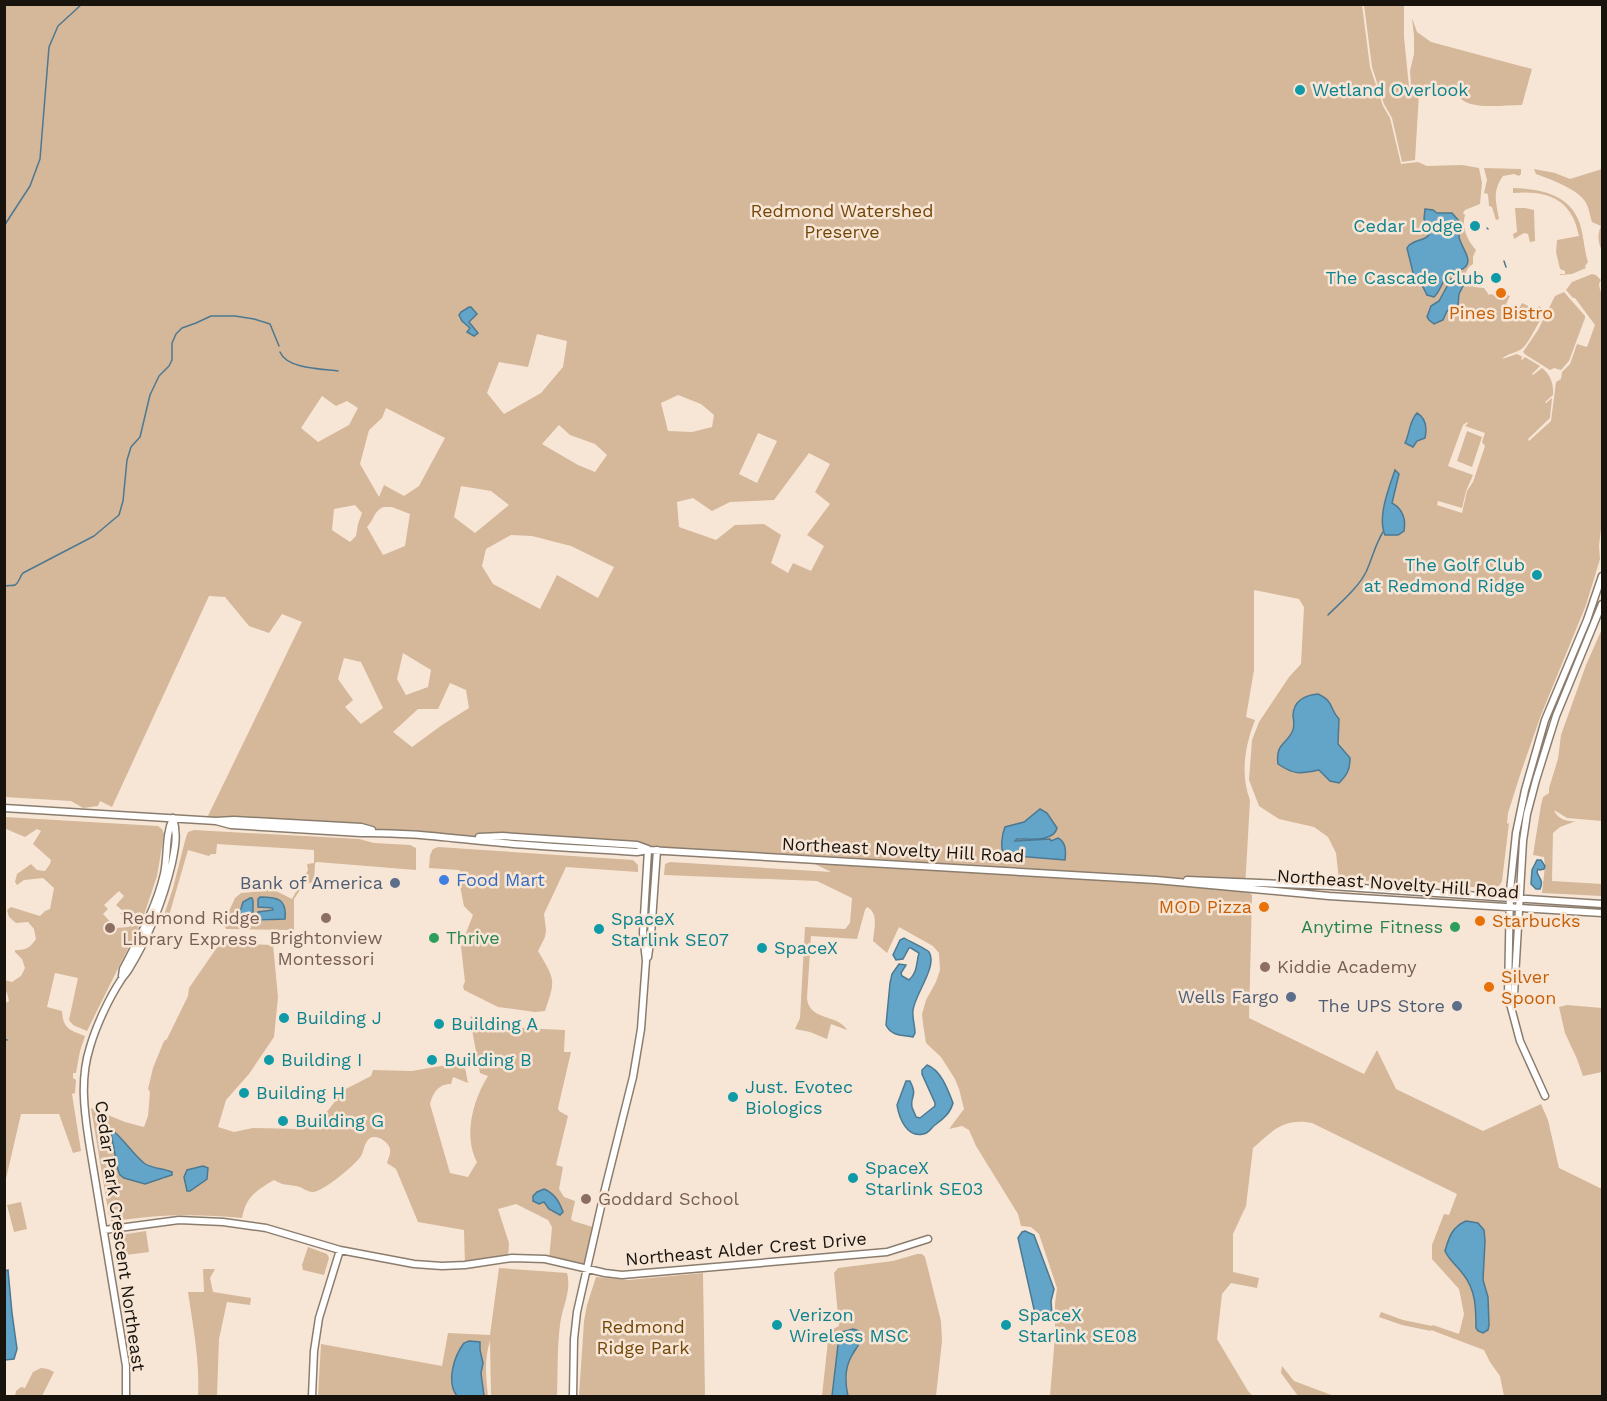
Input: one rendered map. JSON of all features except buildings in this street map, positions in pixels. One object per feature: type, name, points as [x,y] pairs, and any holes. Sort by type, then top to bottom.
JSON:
[{"type":"street","points":[[1545,1096],[1520,1041],[1508,996],[1510,898],[1517,824],[1545,720],[1592,609],[1602,576]]},
{"type":"street","points":[[1510,1005],[1514,995],[1523,841],[1531,796],[1556,716],[1602,604]]},
{"type":"street","name":"Northeast Novelty Hill Road","points":[[4,808],[216,821],[231,825],[362,833],[381,832],[637,852],[657,850],[1156,880],[1269,883],[1602,904]]},
{"type":"street","name":"Cedar Park Crescent Northeast","points":[[126,1396],[126,1366],[85,1114],[84,1078],[87,1055],[94,1034],[121,980],[123,969],[147,922],[159,890],[167,855],[169,828],[173,818]]},
{"type":"street","points":[[646,961],[643,933],[648,850]]},
{"type":"street","points":[[573,1396],[577,1312],[633,1077],[641,1029],[657,850]]},
{"type":"street","name":"Northeast Novelty Hill Road","points":[[1156,880],[1329,897],[1602,913]]},
{"type":"street","name":"Northeast Alder Crest Drive","points":[[104,1230],[179,1220],[213,1221],[266,1228],[340,1250],[399,1262],[442,1266],[512,1258],[549,1260],[605,1273],[635,1275],[887,1252],[928,1239]]},
{"type":"street","points":[[312,1396],[314,1351],[319,1318],[340,1250]]},
{"type":"green space","name":"Redmond Watershed Preserve","points":[[4,5],[1362,5],[1370,67],[1383,106],[1390,118],[1401,164],[1418,162],[1427,166],[1462,165],[1479,168],[1482,183],[1480,204],[1463,213],[1466,234],[1476,250],[1473,264],[1466,272],[1467,283],[1474,287],[1484,288],[1489,295],[1504,300],[1507,295],[1510,296],[1506,304],[1518,310],[1522,303],[1537,310],[1539,306],[1541,308],[1541,311],[1538,310],[1537,313],[1540,315],[1534,320],[1540,321],[1525,345],[1502,359],[1517,354],[1523,357],[1522,360],[1525,357],[1540,366],[1533,375],[1542,368],[1552,383],[1553,395],[1545,402],[1552,398],[1550,418],[1528,439],[1529,441],[1551,421],[1556,382],[1561,379],[1562,372],[1570,364],[1577,344],[1587,347],[1595,325],[1575,298],[1566,290],[1572,282],[1592,274],[1601,280],[1599,284],[1602,294],[1600,559],[1586,605],[1541,715],[1508,813],[1507,824],[1509,823],[1502,881],[1496,887],[1449,887],[1452,883],[1339,880],[1336,853],[1328,837],[1314,827],[1279,819],[1259,806],[1249,780],[1252,740],[1259,722],[1289,677],[1301,664],[1304,607],[1299,599],[1254,590],[1254,670],[1246,717],[1255,720],[1245,760],[1245,780],[1250,800],[1245,889],[1252,895],[1249,1018],[1364,1074],[1377,1050],[1396,1089],[1483,1131],[1541,1104],[1548,1120],[1559,1168],[1602,1189],[1602,1396],[1504,1396],[1500,1376],[1484,1350],[1431,1330],[1402,1325],[1379,1317],[1381,1312],[1459,1334],[1464,1314],[1459,1289],[1432,1259],[1432,1245],[1444,1214],[1449,1215],[1457,1194],[1312,1123],[1294,1122],[1279,1127],[1253,1148],[1246,1206],[1233,1234],[1233,1272],[1259,1278],[1257,1288],[1231,1283],[1222,1294],[1217,1339],[1253,1396],[1050,1396],[1057,1288],[1039,1234],[1031,1227],[1021,1226],[1018,1214],[976,1146],[969,1130],[962,1126],[949,1129],[964,1109],[955,1079],[941,1057],[926,1043],[922,1014],[940,970],[939,953],[933,946],[899,927],[887,953],[873,941],[874,917],[867,907],[857,939],[811,936],[807,998],[809,1005],[818,1014],[837,1021],[847,1030],[831,1024],[827,1039],[795,1029],[800,1018],[805,927],[845,929],[850,923],[852,898],[817,881],[664,875],[665,864],[670,862],[831,872],[805,859],[648,850],[637,845],[502,836],[461,838],[206,820],[302,622],[282,614],[269,633],[249,626],[225,597],[209,596],[112,807],[100,801],[98,806],[83,808],[71,801],[5,797]],"holes":[[[537,334],[567,341],[563,367],[541,393],[504,414],[487,393],[499,362],[528,367]],[[678,395],[701,404],[714,415],[712,427],[692,432],[668,431],[661,403]],[[322,396],[336,406],[347,401],[358,408],[349,425],[318,442],[301,428]],[[386,408],[445,438],[419,486],[404,496],[384,485],[379,497],[360,464],[369,430],[382,418]],[[1467,422],[1465,426],[1485,433],[1482,442],[1485,446],[1473,482],[1467,491],[1462,513],[1437,505],[1438,501],[1462,508],[1466,491],[1473,475],[1448,466],[1463,425]],[[559,425],[570,435],[595,444],[607,455],[595,472],[578,465],[542,444]],[[758,433],[777,441],[757,483],[739,474]],[[809,453],[830,464],[815,492],[830,504],[807,535],[824,546],[811,571],[793,563],[788,573],[771,563],[781,535],[764,524],[735,525],[716,540],[679,527],[677,502],[693,498],[712,511],[730,502],[774,500]],[[461,486],[491,491],[509,505],[475,533],[454,517]],[[355,505],[362,513],[356,536],[350,542],[332,530],[334,509]],[[392,507],[410,514],[405,546],[383,555],[367,527],[381,508]],[[511,535],[532,536],[571,546],[614,567],[598,598],[557,575],[540,609],[493,584],[482,566],[486,549]],[[403,653],[431,670],[428,687],[406,695],[397,679]],[[344,658],[361,662],[383,708],[361,724],[345,707],[353,700],[338,679]],[[450,683],[466,690],[469,708],[412,747],[393,732],[418,709],[438,709]]]},
{"type":"green space","points":[[1364,5],[1404,5],[1404,37],[1409,87],[1419,94],[1415,160],[1402,162],[1392,118],[1384,104],[1372,67]]},
{"type":"green space","points":[[1412,18],[1417,32],[1431,42],[1532,69],[1522,105],[1477,105],[1462,100],[1444,86],[1437,85],[1422,90],[1411,85],[1410,71],[1414,54]]},
{"type":"green space","points":[[1484,168],[1521,169],[1519,176],[1514,174],[1503,176],[1497,187],[1499,219],[1496,220],[1492,207],[1489,206],[1488,194],[1484,193],[1487,180]]},
{"type":"green space","points":[[1534,169],[1570,179],[1602,169],[1602,251],[1598,239],[1601,226],[1592,222],[1583,198],[1564,186],[1536,174]]},
{"type":"green space","points":[[1513,188],[1544,192],[1562,200],[1569,206],[1580,224],[1588,262],[1586,268],[1572,274],[1560,275],[1565,274],[1565,271],[1560,269],[1556,252],[1557,240],[1579,236],[1576,223],[1564,205],[1537,193],[1513,193]]},
{"type":"green space","points":[[1515,208],[1534,210],[1535,241],[1530,242],[1528,234],[1524,233],[1514,239],[1513,234],[1517,232]]},
{"type":"green space","points":[[1564,292],[1585,318],[1569,361],[1561,370],[1554,368],[1550,370],[1523,352],[1538,330],[1555,296]]},
{"type":"green space","points":[[1467,431],[1482,437],[1472,467],[1457,461]]},
{"type":"green space","points":[[1602,629],[1602,821],[1567,818],[1554,810],[1557,816],[1563,819],[1576,821],[1560,827],[1553,833],[1552,881],[1602,884],[1602,896],[1542,893],[1544,857],[1533,855],[1541,805],[1543,797],[1549,793],[1558,759],[1561,735],[1586,665]]},
{"type":"green space","points":[[5,817],[158,826],[164,834],[157,876],[144,915],[120,914],[123,911],[116,905],[124,896],[119,891],[104,905],[108,909],[103,914],[116,928],[129,927],[133,922],[140,924],[87,1031],[73,1025],[69,1020],[78,978],[55,973],[47,1007],[62,1011],[68,1028],[85,1036],[76,1073],[73,1073],[73,1078],[76,1080],[75,1093],[72,1094],[81,1151],[73,1153],[59,1114],[21,1114],[5,1183],[4,1004],[9,1001],[5,991],[5,980],[12,982],[21,976],[25,968],[15,950],[27,948],[36,939],[34,929],[28,922],[16,923],[9,917],[7,910],[11,907],[40,916],[50,909],[54,888],[43,878],[24,880],[17,885],[15,882],[17,874],[31,864],[37,870],[45,871],[51,860],[33,844],[41,831],[37,829],[25,837],[6,829],[5,831]]},
{"type":"green space","points":[[194,830],[359,839],[374,843],[410,845],[416,848],[416,870],[317,862],[315,863],[314,882],[304,884],[294,899],[294,930],[226,929],[225,920],[235,898],[241,893],[265,891],[265,888],[270,888],[292,899],[308,870],[307,864],[314,863],[314,850],[217,844],[216,854],[209,856],[188,850],[168,919],[164,915],[188,832]],"holes":[[[258,899],[285,909],[285,919],[261,921],[258,912],[273,909],[260,908]]]},
{"type":"green space","points":[[438,847],[633,860],[638,865],[638,872],[566,867],[544,914],[545,937],[538,951],[551,974],[552,986],[545,1011],[535,1012],[498,1007],[464,990],[461,946],[473,915],[464,906],[460,886],[464,878],[459,870],[429,868],[430,855],[433,849]]},
{"type":"green space","points":[[220,943],[273,945],[278,997],[274,1037],[249,1074],[226,1100],[218,1127],[234,1132],[253,1128],[301,1129],[318,1123],[340,1092],[371,1076],[373,1070],[412,1071],[464,1062],[468,1083],[453,1077],[451,1084],[437,1090],[430,1104],[450,1173],[468,1177],[477,1162],[470,1130],[474,1107],[488,1076],[480,1073],[471,1016],[489,1026],[489,1018],[521,1028],[565,1030],[564,1052],[571,1052],[558,1108],[568,1116],[556,1165],[563,1167],[559,1189],[564,1197],[575,1201],[571,1219],[596,1228],[587,1269],[549,1260],[552,1227],[548,1220],[516,1204],[498,1209],[509,1243],[508,1259],[465,1265],[464,1230],[418,1222],[396,1169],[387,1163],[390,1153],[389,1146],[375,1137],[367,1141],[361,1156],[353,1165],[324,1188],[311,1192],[274,1180],[249,1199],[242,1218],[179,1215],[111,1221],[91,1108],[144,1127],[148,1116],[150,1092],[148,1089],[153,1068],[164,1041],[188,996],[189,988]],"holes":[[[110,1129],[144,1162],[168,1170],[164,1179],[145,1184],[130,1180]]]},
{"type":"green space","points":[[1567,1005],[1602,1008],[1602,1072],[1583,1076],[1565,1033],[1559,1007]]},
{"type":"green space","points":[[21,1202],[27,1229],[14,1232],[7,1205]]},
{"type":"green space","points":[[146,1231],[149,1252],[118,1256],[115,1238],[120,1235]]},
{"type":"green space","points":[[308,1247],[327,1254],[329,1258],[324,1275],[303,1270],[302,1265]]},
{"type":"green space","points":[[917,1254],[925,1257],[941,1321],[942,1341],[936,1396],[822,1396],[829,1331],[839,1326],[834,1273],[838,1268],[893,1261]]},
{"type":"green space","points":[[499,1268],[567,1273],[568,1293],[559,1334],[557,1396],[491,1396],[490,1341],[486,1362],[488,1396],[318,1396],[321,1344],[442,1366],[448,1333],[490,1335]]},
{"type":"green space","points":[[203,1269],[215,1269],[210,1278],[213,1292],[251,1298],[250,1305],[227,1302],[219,1339],[217,1396],[198,1396],[197,1357],[188,1292],[204,1292]]},
{"type":"green space","name":"Redmond Ridge Park","points":[[703,1273],[705,1396],[579,1396],[584,1321],[596,1277],[629,1280]]},
{"type":"green space","points":[[1282,1366],[1294,1381],[1334,1396],[1298,1396],[1281,1373]]},
{"type":"green space","points":[[41,1368],[54,1372],[42,1396],[15,1396],[16,1391],[21,1387],[25,1388],[33,1372]]},
{"type":"water","points":[[1425,209],[1437,213],[1452,213],[1460,222],[1459,236],[1468,261],[1464,268],[1447,277],[1434,297],[1427,295],[1421,283],[1415,281],[1407,248],[1412,243],[1427,237],[1431,230],[1424,219]]},
{"type":"water","points":[[1462,278],[1464,284],[1459,294],[1458,305],[1447,311],[1443,320],[1434,324],[1427,317],[1431,306],[1439,301],[1451,279]]},
{"type":"water","points":[[469,307],[477,314],[469,322],[478,333],[474,336],[467,332],[470,328],[459,315]]},
{"type":"water","points":[[1417,413],[1424,420],[1426,434],[1425,438],[1417,441],[1413,447],[1405,443],[1412,420]]},
{"type":"water","points":[[1395,470],[1399,474],[1392,503],[1403,515],[1404,531],[1398,535],[1385,535],[1383,511]]},
{"type":"water","points":[[1318,694],[1327,700],[1339,719],[1338,744],[1350,758],[1348,772],[1339,783],[1330,781],[1319,770],[1297,773],[1278,764],[1278,752],[1293,730],[1295,706],[1304,697]]},
{"type":"water","points":[[1040,809],[1047,813],[1057,828],[1055,832],[1046,838],[1015,841],[1050,839],[1051,841],[1058,838],[1064,844],[1065,860],[1004,855],[1002,841],[1005,827],[1024,822]]},
{"type":"water","points":[[1537,860],[1541,860],[1545,866],[1537,872],[1541,882],[1540,889],[1536,889],[1531,884],[1532,870]]},
{"type":"water","points":[[260,897],[280,900],[283,903],[285,919],[259,920],[258,912],[273,910],[258,907]]},
{"type":"water","points":[[250,898],[253,901],[253,920],[244,920],[239,915],[243,902]]},
{"type":"water","points":[[904,938],[928,951],[931,958],[931,965],[913,1010],[915,1033],[913,1037],[894,1033],[886,1025],[892,974],[899,964],[906,965],[901,973],[909,980],[914,974],[919,953],[909,948],[903,959],[896,960],[893,955],[900,940]]},
{"type":"water","points":[[927,1065],[940,1076],[953,1103],[943,1118],[925,1134],[917,1134],[912,1133],[905,1126],[897,1105],[906,1081],[910,1081],[914,1093],[912,1107],[916,1117],[920,1118],[935,1106],[922,1074],[922,1070]]},
{"type":"water","points":[[110,1128],[144,1163],[172,1172],[172,1175],[145,1184],[120,1175]]},
{"type":"water","points":[[203,1166],[208,1168],[207,1179],[187,1191],[184,1177],[187,1170]]},
{"type":"water","points":[[544,1189],[551,1193],[558,1202],[563,1212],[560,1215],[549,1209],[544,1202],[539,1204],[533,1201],[533,1196]]},
{"type":"water","points":[[1466,1221],[1478,1223],[1484,1230],[1483,1280],[1488,1297],[1489,1325],[1488,1330],[1483,1333],[1476,1328],[1471,1287],[1445,1251],[1452,1233],[1457,1226]]},
{"type":"water","points":[[1025,1231],[1034,1235],[1054,1289],[1051,1301],[1052,1315],[1044,1320],[1036,1318],[1018,1238]]},
{"type":"water","points":[[8,1270],[17,1349],[14,1359],[5,1360],[4,1271]]},
{"type":"water","points":[[853,1329],[862,1335],[847,1367],[848,1396],[832,1396],[838,1345],[841,1343],[840,1335],[842,1332]]},
{"type":"water","points":[[480,1342],[484,1396],[457,1396],[452,1384],[454,1362],[464,1343]]},
{"type":"waterway","points":[[4,226],[30,186],[40,159],[49,47],[58,26],[82,4]]},
{"type":"waterway","points":[[1504,261],[1506,267]]},
{"type":"waterway","points":[[4,586],[15,585],[23,573],[94,536],[119,515],[131,447],[140,437],[150,395],[159,376],[172,360],[172,343],[182,328],[211,316],[254,319],[270,324],[279,346]]},
{"type":"waterway","points":[[280,352],[284,358],[297,365],[338,371]]},
{"type":"waterway","points":[[1328,615],[1363,578],[1383,532]]},
{"type":"place","name":"Wetland Overlook","points":[[1300,90]]},
{"type":"place","name":"Cedar Lodge","points":[[1475,226]]},
{"type":"place","name":"The Cascade Club","points":[[1496,278]]},
{"type":"place","name":"Pines Bistro","points":[[1501,293]]},
{"type":"place","name":"The Golf Club at Redmond Ridge","points":[[1537,575]]},
{"type":"place","name":"Food Mart","points":[[444,880]]},
{"type":"place","name":"Bank of America","points":[[395,883]]},
{"type":"place","name":"MOD Pizza","points":[[1264,907]]},
{"type":"place","name":"Brightonview Montessori","points":[[326,918]]},
{"type":"place","name":"Starbucks","points":[[1480,921]]},
{"type":"place","name":"Anytime Fitness","points":[[1455,927]]},
{"type":"place","name":"Redmond Ridge Library Express","points":[[110,928]]},
{"type":"place","name":"SpaceX Starlink SE07","points":[[599,929]]},
{"type":"place","name":"Thrive","points":[[434,938]]},
{"type":"place","name":"SpaceX","points":[[762,948]]},
{"type":"place","name":"Kiddie Academy","points":[[1265,967]]},
{"type":"place","name":"Silver Spoon","points":[[1489,987]]},
{"type":"place","name":"Wells Fargo","points":[[1291,997]]},
{"type":"place","name":"The UPS Store","points":[[1457,1006]]},
{"type":"place","name":"Building J","points":[[284,1018]]},
{"type":"place","name":"Building A","points":[[439,1024]]},
{"type":"place","name":"Building I","points":[[269,1060]]},
{"type":"place","name":"Building B","points":[[432,1060]]},
{"type":"place","name":"Building H","points":[[244,1093]]},
{"type":"place","name":"Just. Evotec Biologics","points":[[733,1097]]},
{"type":"place","name":"Building G","points":[[283,1121]]},
{"type":"place","name":"SpaceX Starlink SE03","points":[[853,1178]]},
{"type":"place","name":"Goddard School","points":[[586,1199]]},
{"type":"place","name":"Verizon Wireless MSC","points":[[777,1325]]},
{"type":"place","name":"SpaceX Starlink SE08","points":[[1006,1325]]}]
